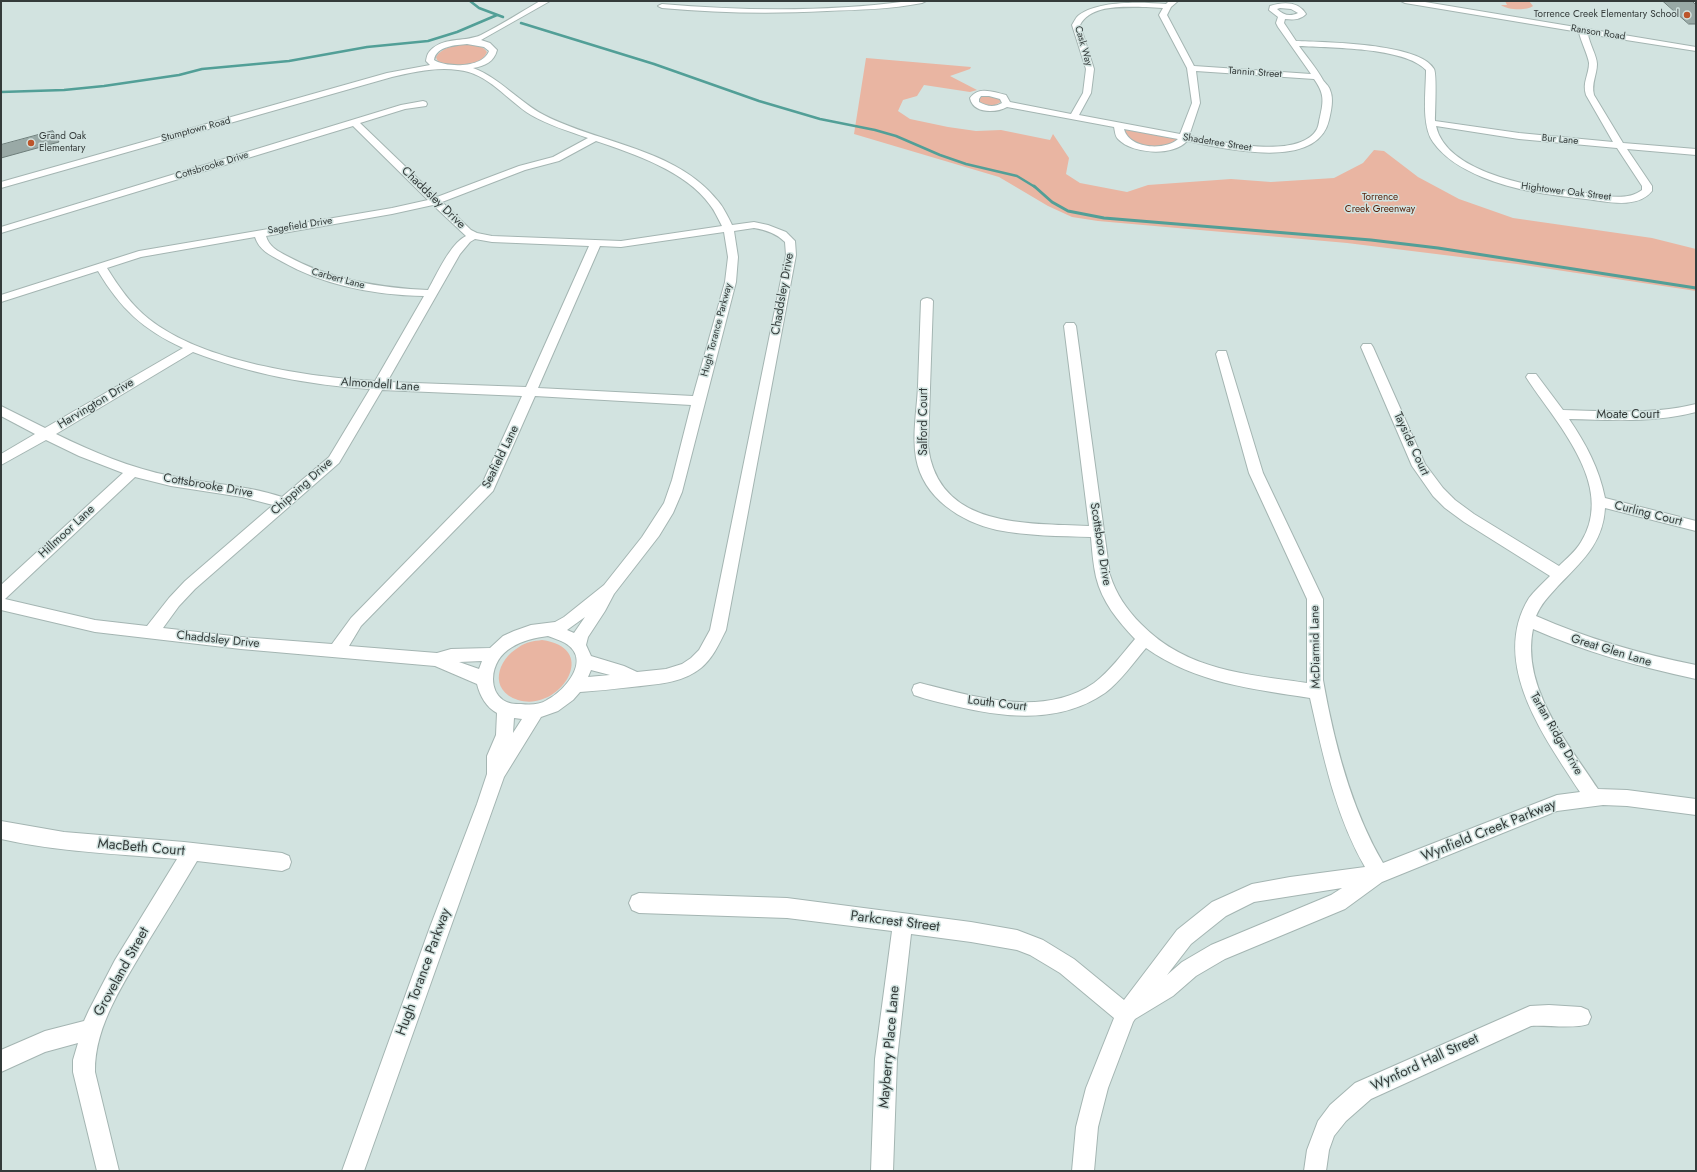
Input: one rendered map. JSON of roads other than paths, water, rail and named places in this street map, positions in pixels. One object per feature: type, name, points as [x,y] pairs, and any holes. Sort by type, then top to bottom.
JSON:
[{"type":"street","points":[[471,41],[484,37],[546,1]]},
{"type":"street","points":[[662,6],[711,10],[751,11],[849,9],[922,1]]},
{"type":"street","name":"Ranson Road","points":[[1405,1],[1696,49]]},
{"type":"street","points":[[1118,125],[1121,136],[1129,143],[1143,148],[1158,150],[1172,147],[1179,144],[1183,138],[1196,103],[1191,68],[1163,15],[1171,4]]},
{"type":"street","name":"Cask Way","points":[[1074,117],[1087,92],[1090,69],[1076,25],[1077,20],[1084,13],[1090,10],[1109,5],[1171,4]]},
{"type":"street","name":"Shadetree Street","points":[[1005,104],[1249,149],[1272,150],[1304,144],[1318,135],[1322,129],[1327,107],[1326,90],[1282,27],[1280,23],[1282,16]]},
{"type":"street","points":[[488,45],[491,38],[508,23]]},
{"type":"street","name":"Hightower Oak Street","points":[[1293,43],[1394,51],[1426,63],[1430,70],[1431,123],[1434,137],[1449,154],[1473,169],[1497,179],[1529,189],[1624,199],[1642,196],[1647,191],[1647,186],[1607,125],[1590,95],[1588,87],[1593,63],[1585,42],[1583,30]]},
{"type":"street","points":[[462,68],[481,64],[488,60],[493,53],[492,47],[471,41]]},
{"type":"street","name":"Stumptown Road","points":[[1,185],[390,75],[417,65],[429,58],[431,54],[443,46],[471,41]]},
{"type":"street","points":[[429,58],[433,64],[438,66]]},
{"type":"street","name":"Hugh Torance Parkway","points":[[488,60],[484,65],[485,69],[495,83]]},
{"type":"street","name":"Stumptown Road","points":[[390,75],[438,66],[462,68]]},
{"type":"street","name":"Hugh Torance Parkway","points":[[462,68],[475,72],[495,83],[534,114],[544,119],[643,155],[683,175],[699,187],[723,216],[732,241],[733,259],[732,274],[676,489],[666,513],[650,538],[609,589],[600,607],[581,635],[579,644],[571,637],[550,630],[535,631],[520,635],[506,643],[495,654],[487,667],[485,680]]},
{"type":"street","name":"Tannin Street","points":[[1191,68],[1318,77]]},
{"type":"street","name":"Cottsbrooke Drive","points":[[1,230],[404,107],[423,104]]},
{"type":"street","name":"Chaddsley Drive","points":[[354,122],[467,232],[474,236],[492,239],[631,243],[754,225],[767,227],[785,236],[790,241],[792,248],[718,630],[707,653],[691,668],[671,676],[656,679],[578,685]]},
{"type":"street","name":"Bur Lane","points":[[1431,123],[1498,134],[1693,151],[1696,160]]},
{"type":"street","points":[[522,168],[538,157],[571,140],[581,133]]},
{"type":"street","name":"Sagefield Drive","points":[[1,299],[100,266],[160,249],[392,211],[435,201],[522,168],[556,160],[594,138]]},
{"type":"street","name":"Carbert Lane","points":[[260,233],[261,240],[271,251],[315,275],[372,289],[432,293]]},
{"type":"street","name":"Chipping Drive","points":[[150,633],[174,602],[190,585],[334,460],[348,439],[459,248],[466,240],[474,236]]},
{"type":"street","name":"Seafield Lane","points":[[336,652],[356,622],[488,487],[596,243]]},
{"type":"street","name":"Almondell Lane","points":[[100,266],[116,292],[143,320],[163,333],[192,348],[258,369],[326,382],[378,386],[698,401]]},
{"type":"street","name":"Salford Court","points":[[927,301],[922,430],[924,465],[929,479],[939,492],[953,505],[982,520],[1010,527],[1096,532]]},
{"type":"street","name":"Scottsboro Drive","points":[[1070,326],[1096,532],[1106,590],[1116,606],[1145,639],[1164,654],[1184,665],[1216,676],[1317,692]]},
{"type":"street","name":"Tayside Court","points":[[1367,347],[1419,466],[1438,492],[1450,504],[1469,518],[1559,574]]},
{"type":"street","name":"Harvington Drive","points":[[1,460],[192,348]]},
{"type":"street","name":"McDiarmid Lane","points":[[1222,354],[1256,473],[1315,599],[1315,680],[1317,692],[1347,809],[1366,853],[1379,874]]},
{"type":"street","name":"Tartan Ridge Drive","points":[[1532,377],[1588,461],[1595,480],[1600,502],[1600,515],[1588,544],[1534,603],[1524,635],[1523,652],[1525,672],[1531,694],[1544,718],[1593,797]]},
{"type":"street","name":"Moate Court","points":[[1558,414],[1639,416],[1673,414],[1696,408]]},
{"type":"street","name":"Cottsbrooke Drive","points":[[1,410],[46,434],[106,462],[133,471],[171,481],[260,495],[284,503]]},
{"type":"street","name":"Hillmoor Lane","points":[[1,594],[133,471]]},
{"type":"street","name":"Curling Court","points":[[1600,502],[1696,526]]},
{"type":"street","name":"Hugh Torance Parkway","points":[[550,630],[565,624],[609,589]]},
{"type":"street","name":"Chaddsley Drive","points":[[1,604],[95,626],[336,652],[437,660],[451,656],[495,654]]},
{"type":"street","name":"Great Glen Lane","points":[[1529,620],[1561,635],[1602,650],[1651,663],[1696,672]]},
{"type":"street","name":"Louth Court","points":[[920,690],[989,705],[1016,708],[1033,709],[1070,703],[1100,688],[1110,679],[1145,639]]},
{"type":"street","points":[[485,680],[487,692],[494,702],[506,710],[520,713],[535,712],[552,707],[567,698],[578,685],[584,673],[585,661],[579,644]]},
{"type":"street","name":"Chaddsley Drive","points":[[437,660],[448,666],[477,674],[485,680]]},
{"type":"street","name":"Chaddsley Drive","points":[[585,661],[624,673],[637,680]]},
{"type":"street","name":"Hugh Torance Parkway","points":[[496,774],[496,756],[504,734],[506,710]]},
{"type":"street","name":"Hugh Torance Parkway","points":[[353,1171],[496,774],[535,712]]},
{"type":"street","name":"Wynfield Creek Parkway","points":[[1126,1014],[1166,989],[1189,969],[1218,952],[1338,902],[1379,874],[1557,803],[1593,797],[1626,798],[1696,807]]},
{"type":"street","name":"MacBeth Court","points":[[1,830],[30,836],[94,844],[192,852],[238,859],[282,862]]},
{"type":"street","name":"Groveland Street","points":[[108,1171],[84,1078],[84,1060],[96,1017],[122,967],[192,852]]},
{"type":"street","name":"Wynfield Creek Parkway","points":[[1082,1171],[1087,1127],[1111,1050],[1126,1014],[1184,937],[1219,908],[1252,893],[1290,886],[1379,874]]},
{"type":"street","name":"Parkcrest Street","points":[[639,903],[787,908],[971,932],[1017,940],[1036,947],[1067,966],[1126,1014]]},
{"type":"street","name":"Mayberry Place Lane","points":[[882,1171],[886,1059],[903,923]]},
{"type":"street","name":"Wynford Hall Street","points":[[1315,1171],[1318,1150],[1326,1129],[1338,1113],[1363,1091],[1530,1016],[1549,1015],[1581,1017]]},
{"type":"street","points":[[1,1061],[26,1047],[46,1040],[92,1030]]},
{"type":"waterway","points":[[470,1],[479,8],[503,17]]},
{"type":"waterway","points":[[1,92],[64,90],[104,86],[179,75],[202,69],[289,61],[367,47],[428,41],[457,32],[497,15]]},
{"type":"waterway","points":[[521,23],[654,64],[759,101],[820,119],[875,130],[896,136],[940,155],[966,164],[1017,176],[1035,187]]},
{"type":"waterway","points":[[1034,186],[1052,202],[1068,211],[1104,218],[1371,240],[1438,248],[1696,288]]},
{"type":"place","name":"Torrence Creek Elementary School","points":[[1687,15]]},
{"type":"place","name":"Grand Oak Elementary","points":[[31,143]]},
{"type":"park label","name":"Torrence Creek Greenway","points":[[1380,204]]}]
